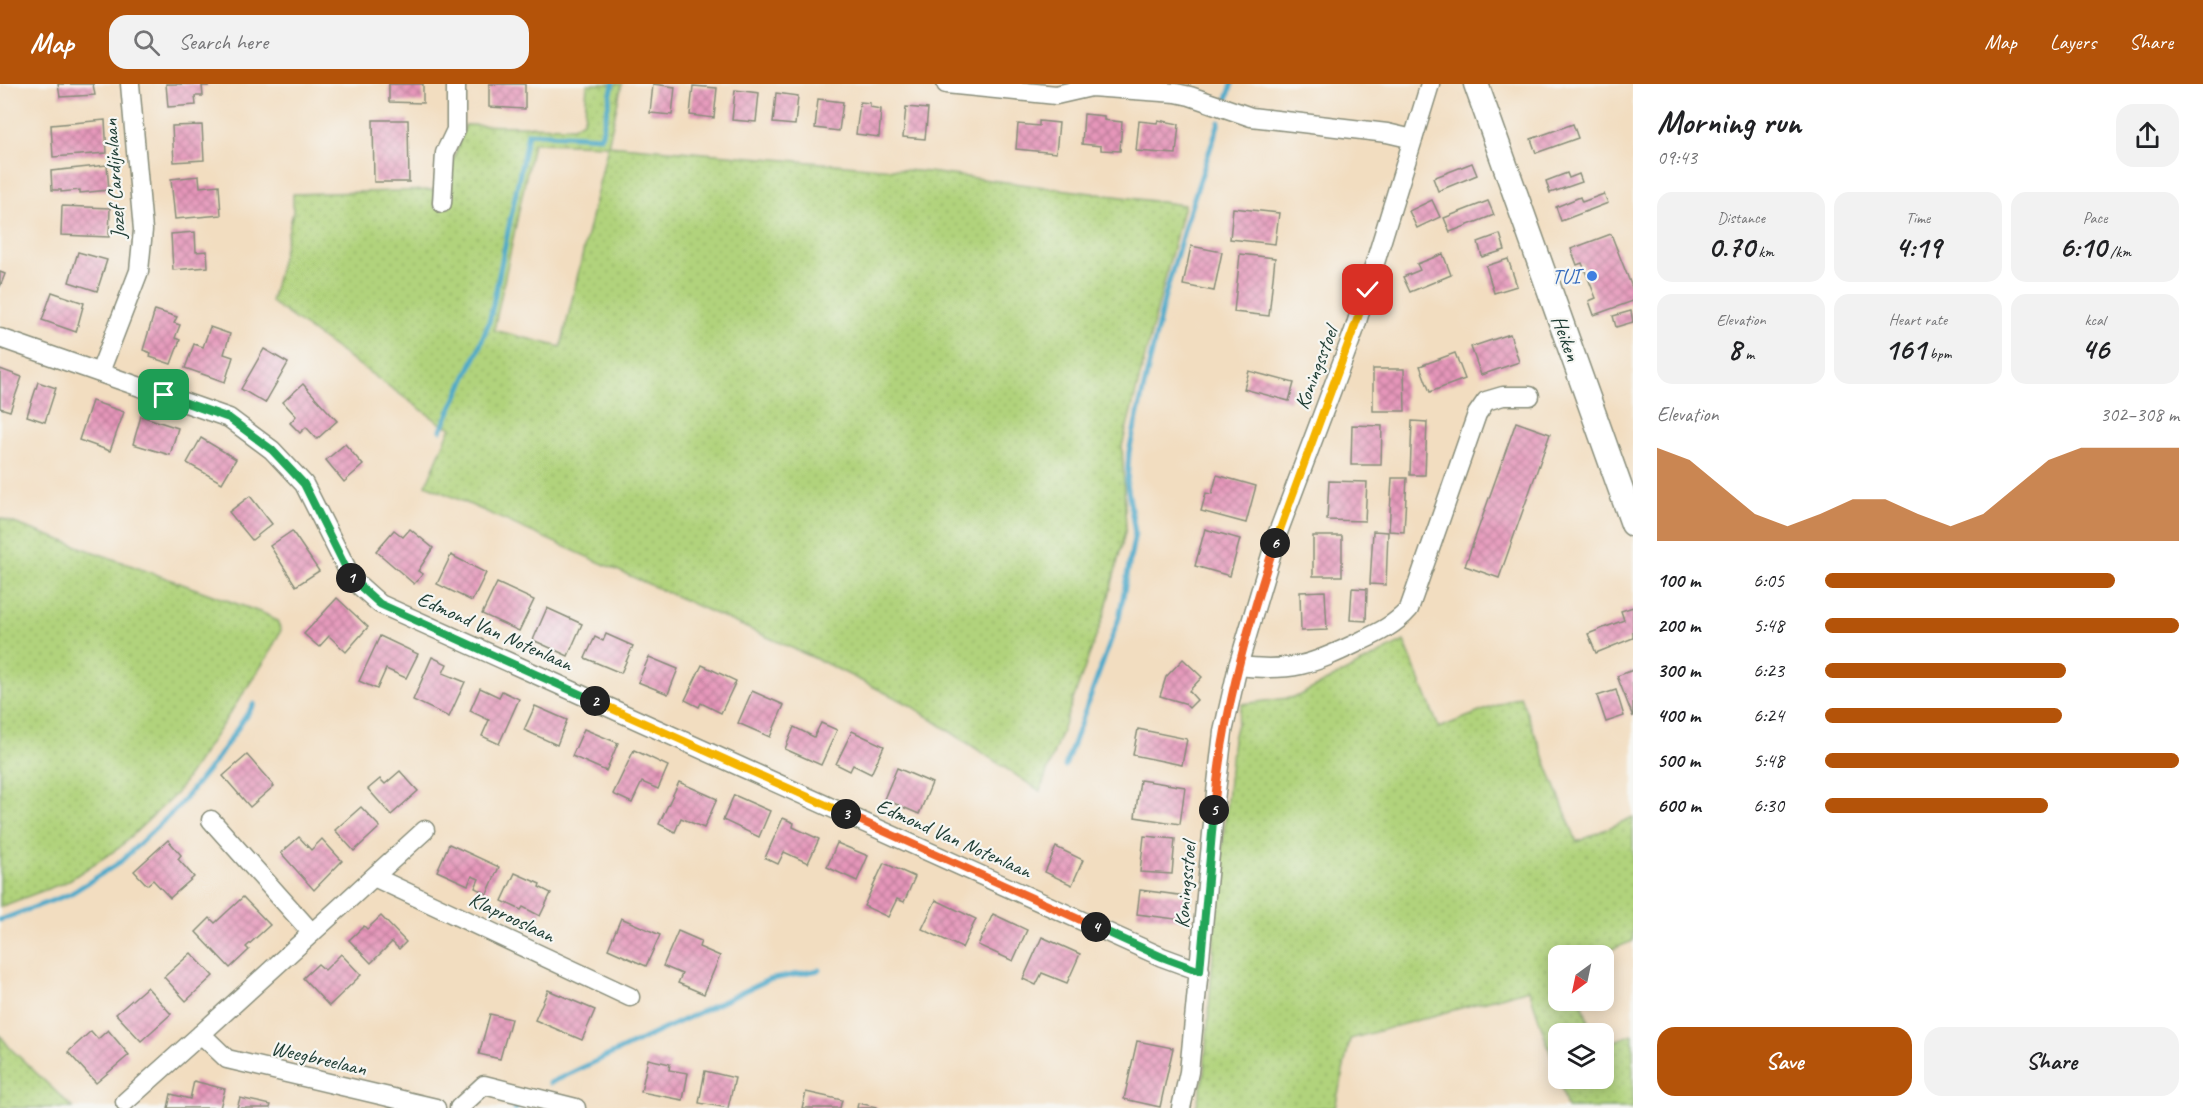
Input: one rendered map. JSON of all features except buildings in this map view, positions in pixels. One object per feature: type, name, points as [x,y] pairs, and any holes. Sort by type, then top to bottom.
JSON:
[{"type":"main road","name":"Heiken","points":[[1476,84],[1633,524]]},
{"type":"street","name":"Jozef Cardijnlaan","points":[[100,372],[139,271],[143,230],[130,84]]},
{"type":"street","points":[[442,203],[445,153],[456,130],[456,84]]},
{"type":"street","points":[[946,84],[1013,87],[1056,96],[1091,87],[1176,93],[1251,117],[1387,133],[1413,140]]},
{"type":"street","name":"Koningsstoel","points":[[1181,1108],[1189,1072],[1223,732],[1238,666],[1277,535],[1358,320],[1430,84]]},
{"type":"street","name":"Edmond Van Notenlaan","points":[[0,339],[229,418],[272,450],[304,484],[352,579],[380,604],[1162,957],[1200,971]]},
{"type":"street","points":[[1238,666],[1270,669],[1299,666],[1321,660],[1388,628],[1401,619],[1409,609],[1477,414],[1485,401],[1503,396],[1530,396]]},
{"type":"street","points":[[211,820],[312,933]]},
{"type":"street","points":[[125,1101],[425,830]]},
{"type":"street","name":"Klaprooslaan","points":[[374,877],[630,997]]},
{"type":"street","name":"Weegbreelaan","points":[[201,1034],[227,1059],[436,1108]]},
{"type":"street","points":[[459,1108],[483,1085],[576,1108]]},
{"type":"green space","points":[[587,84],[622,84],[608,145],[928,172],[1184,205],[1122,446],[1126,528],[1105,612],[1040,791],[910,705],[821,661],[426,485],[451,427],[443,425],[271,302],[293,212],[293,194],[434,190],[435,206],[450,207],[451,167],[465,125],[573,127],[583,121]],"holes":[[[533,143],[608,145],[561,347],[494,330]]]},
{"type":"green space","points":[[0,518],[265,614],[277,621],[281,630],[268,656],[176,794],[119,848],[66,882],[0,907]]},
{"type":"green space","points":[[1404,641],[1439,728],[1520,696],[1577,842],[1633,817],[1633,941],[1614,948],[1614,945],[1548,945],[1548,1011],[1585,1011],[1588,1023],[1548,1023],[1548,1046],[1529,989],[1350,1039],[1335,1108],[1196,1108],[1204,1075],[1216,913],[1233,739],[1242,704],[1296,697]]},
{"type":"green space","points":[[1633,1034],[1633,1108],[1567,1108],[1562,1089],[1614,1089],[1614,1041]]},
{"type":"green space","points":[[0,1035],[10,1048],[73,1108],[0,1108]]},
{"type":"waterway","points":[[441,430],[477,353],[490,319],[528,133],[601,137],[613,84]]},
{"type":"waterway","points":[[1227,99],[1232,84]]},
{"type":"waterway","points":[[1065,766],[1119,618],[1135,533],[1127,483],[1129,452],[1165,296],[1219,122]]},
{"type":"waterway","points":[[0,920],[70,894],[119,863],[176,809],[216,760],[254,704]]},
{"type":"waterway","points":[[550,1083],[768,980],[819,970]]},
{"type":"waterway","points":[[515,1108],[521,1103]]},
{"type":"place","name":"TUI","points":[[1592,276]]},
{"type":"route","points":[[164,395],[229,418],[272,450],[304,484],[352,579],[380,604],[1162,957],[1200,971],[1223,732],[1246,633],[1277,535],[1368,290]]}]
